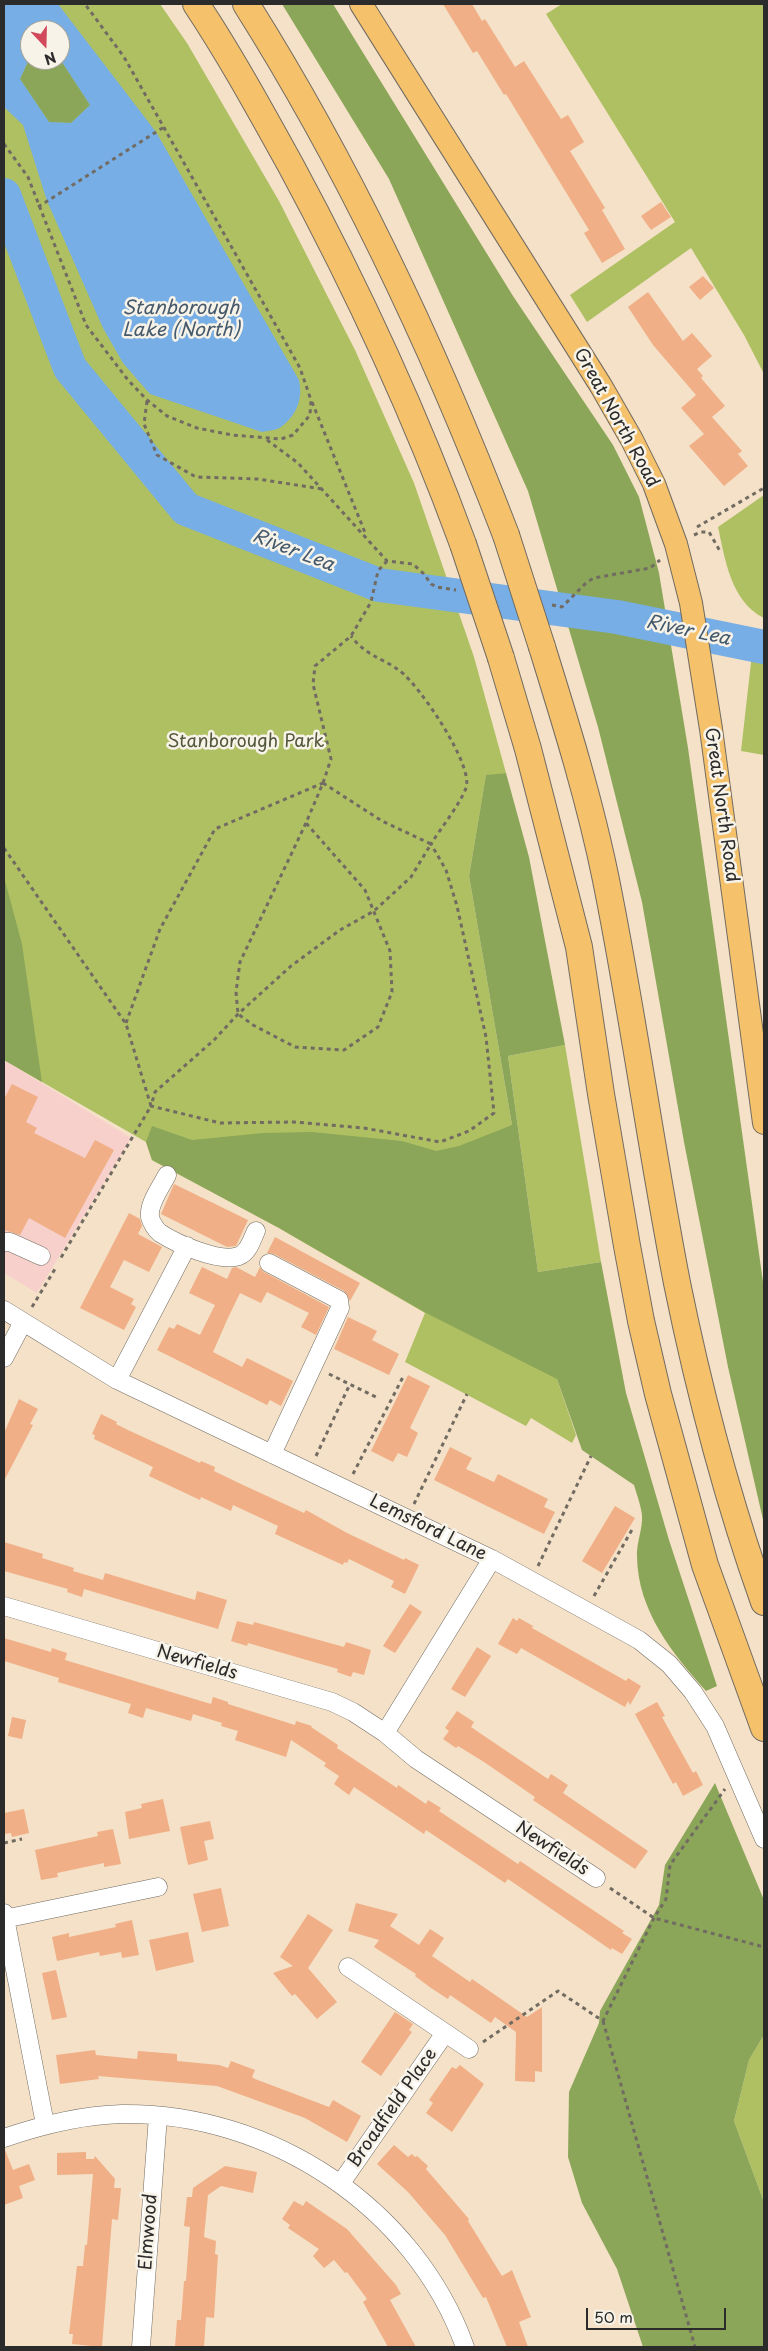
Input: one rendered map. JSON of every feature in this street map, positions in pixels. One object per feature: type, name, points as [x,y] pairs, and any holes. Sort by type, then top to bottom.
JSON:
[{"type":"highway","points":[[196,4],[267,123],[347,274],[393,373],[462,544],[501,658],[528,749],[579,947],[627,1246],[641,1321],[658,1394],[705,1565],[764,1728]]},
{"type":"highway","points":[[246,4],[301,94],[405,294],[471,445],[506,535],[574,752],[605,877],[633,1026],[674,1268],[697,1375],[723,1474],[745,1548],[764,1602]]},
{"type":"main road","name":"Great North Road","points":[[361,4],[601,386],[632,440],[654,484],[670,550],[691,603],[760,1065],[764,1123]]},
{"type":"street","points":[[167,1175],[150,1208],[150,1218],[158,1232],[187,1246],[220,1258],[239,1256],[246,1252],[256,1231]]},
{"type":"street","points":[[4,1242],[10,1242],[41,1256]]},
{"type":"street","points":[[117,1380],[187,1246]]},
{"type":"street","points":[[269,1263],[339,1300],[340,1308],[272,1454]]},
{"type":"street","name":"Lemsford Lane","points":[[4,1310],[117,1380],[492,1559],[639,1640],[669,1664],[693,1692],[715,1726],[737,1772],[764,1839]]},
{"type":"street","points":[[4,1358],[23,1322]]},
{"type":"street","points":[[385,1733],[492,1559]]},
{"type":"street","name":"Newfields","points":[[4,1606],[332,1702],[353,1712],[385,1733],[416,1759],[596,1878]]},
{"type":"street","points":[[45,2124],[4,1917],[158,1887]]},
{"type":"street","name":"Broadfield Place","points":[[348,1967],[469,2049]]},
{"type":"street","name":"Broadfield Place","points":[[341,2183],[445,2033]]},
{"type":"street","points":[[4,2138],[45,2124],[121,2114],[207,2122],[278,2147],[341,2183],[373,2210],[415,2256],[447,2306],[465,2347]]},
{"type":"street","name":"Elmwood","points":[[141,2347],[158,2116]]},
{"type":"path","points":[[85,4],[124,57],[300,368],[367,538]]},
{"type":"path","points":[[38,207],[164,127]]},
{"type":"path","points":[[4,144],[28,177],[38,207],[86,325],[128,380],[147,400],[167,416],[197,428],[281,440],[293,435],[310,415],[311,400]]},
{"type":"path","points":[[147,400],[144,424],[157,454],[196,477],[258,479],[323,489]]},
{"type":"path","points":[[267,439],[298,463],[387,561],[413,564],[431,584]]},
{"type":"path","points":[[697,527],[764,488]]},
{"type":"path","points":[[564,604],[586,582],[594,578],[650,568],[670,550],[702,532],[710,532],[720,551]]},
{"type":"path","points":[[238,1014],[236,992],[240,962],[306,823],[331,759],[312,684],[316,666],[351,636],[372,602],[378,571],[387,561]]},
{"type":"path","points":[[23,1322],[150,1106],[155,1092],[214,1040],[238,1014],[291,966],[340,930],[374,911],[411,877],[466,787],[463,762],[432,709],[401,672],[360,648],[351,636]]},
{"type":"path","points":[[150,1106],[220,1123],[294,1122],[364,1128],[440,1142],[469,1131],[494,1113],[486,1037],[457,906],[446,870],[431,844],[382,821],[323,783]]},
{"type":"path","points":[[126,1024],[160,928],[215,830],[323,783]]},
{"type":"path","points":[[238,1014],[254,1025],[295,1047],[344,1050],[378,1027],[392,992],[390,951],[365,890],[306,823]]},
{"type":"path","points":[[4,848],[126,1024],[150,1106]]},
{"type":"path","points":[[313,1366],[376,1397]]},
{"type":"path","points":[[345,1489],[404,1377]]},
{"type":"path","points":[[308,1471],[350,1384]]},
{"type":"path","points":[[407,1518],[466,1394]]},
{"type":"path","points":[[531,1580],[590,1456]]},
{"type":"path","points":[[586,1610],[633,1528]]},
{"type":"path","points":[[603,2020],[654,1918],[666,1899],[670,1866],[737,1772]]},
{"type":"path","points":[[4,1843],[22,1839]]},
{"type":"path","points":[[596,1878],[654,1918],[764,1947]]},
{"type":"path","points":[[469,2049],[472,2049],[558,1991],[603,2020],[695,2347]]},
{"type":"shaded area","points":[[4,1060],[131,1138],[37,1293],[4,1273]]},
{"type":"green space","name":"Stanborough Park","points":[[4,4],[160,4],[187,43],[279,201],[355,350],[414,483],[474,657],[506,773],[486,776],[469,876],[512,1125],[533,1293],[557,1379],[576,1435],[572,1443],[531,1418],[526,1426],[405,1362],[425,1313],[279,1228],[152,1160],[146,1142],[4,1060]]},
{"type":"green space","points":[[282,4],[333,4],[513,296],[613,445],[639,497],[659,573],[688,748],[764,1289],[764,1524],[728,1367],[684,1142],[642,902],[598,727],[528,491],[389,179]]},
{"type":"green space","points":[[562,4],[764,4],[764,374],[744,335],[691,248],[587,322],[570,295],[675,222],[546,14]]},
{"type":"green space","points":[[24,70],[67,70],[90,105],[71,123],[49,122],[20,79]]},
{"type":"green space","points":[[764,495],[764,618],[744,602],[737,591],[727,566],[718,527]]},
{"type":"green space","points":[[753,645],[764,647],[764,755],[741,751]]},
{"type":"green space","points":[[506,773],[529,857],[565,1045],[508,1056],[538,1272],[601,1262],[626,1393],[669,1540],[717,1686],[706,1691],[669,1646],[650,1613],[643,1595],[637,1557],[642,1515],[634,1485],[582,1450],[557,1379],[426,1313],[279,1228],[152,1160],[146,1142],[152,1126],[192,1140],[263,1133],[312,1132],[402,1141],[436,1151],[459,1146],[512,1125],[469,876],[486,775]]},
{"type":"green space","points":[[4,877],[22,944],[42,1082],[4,1060]]},
{"type":"green space","points":[[565,1045],[601,1262],[538,1272],[508,1056]]},
{"type":"green space","points":[[715,1783],[764,1900],[764,2035],[749,2060],[734,2121],[764,2202],[764,2347],[643,2347],[617,2269],[582,2203],[568,2157],[569,2092],[599,2023],[600,2011],[659,1905],[665,1865]]},
{"type":"green space","points":[[764,2035],[764,2202],[734,2121],[749,2060]]},
{"type":"water","name":"Stanborough Lake (North)","points":[[4,4],[58,4],[156,132],[299,380],[300,394],[298,406],[287,422],[277,429],[262,432],[150,394],[123,363],[103,328],[47,201],[23,125],[4,107]],"holes":[[[20,20],[70,20],[70,70],[67,70],[90,105],[71,123],[49,122],[20,79],[24,70],[20,70]]]},
{"type":"building","points":[[443,4],[472,4],[482,21],[485,19],[515,67],[524,61],[561,119],[568,115],[584,142],[570,151],[605,208],[602,210],[625,249],[602,263],[584,233],[589,230],[506,94],[504,95],[477,51],[473,53]]},
{"type":"building","points":[[661,202],[671,217],[651,230],[641,216]]},
{"type":"building","points":[[703,276],[714,288],[700,300],[689,287]]},
{"type":"building","points":[[648,292],[683,341],[692,333],[712,356],[697,369],[703,376],[701,378],[725,406],[712,417],[742,451],[738,454],[748,466],[724,486],[689,446],[704,434],[681,408],[696,395],[653,345],[628,307]]},
{"type":"building","points":[[12,1084],[38,1097],[26,1122],[37,1128],[34,1133],[85,1158],[95,1140],[114,1150],[65,1238],[29,1218],[20,1235],[4,1230],[4,1099]]},
{"type":"building","points":[[174,1184],[248,1220],[236,1246],[227,1247],[161,1214]]},
{"type":"building","points":[[129,1213],[140,1219],[142,1226],[138,1234],[162,1247],[149,1272],[124,1260],[110,1287],[134,1299],[131,1304],[136,1307],[124,1330],[80,1308]]},
{"type":"building","points":[[275,1237],[360,1283],[350,1301],[344,1291],[274,1254],[267,1253]]},
{"type":"building","points":[[202,1267],[227,1279],[232,1268],[236,1267],[255,1277],[260,1267],[264,1272],[329,1307],[316,1335],[301,1327],[309,1313],[267,1292],[261,1303],[240,1293],[213,1352],[242,1367],[247,1358],[293,1381],[281,1406],[270,1400],[267,1405],[157,1350],[169,1327],[174,1329],[177,1324],[200,1335],[215,1305],[189,1293]]},
{"type":"building","points":[[348,1317],[377,1331],[372,1340],[399,1354],[389,1375],[334,1349]]},
{"type":"building","points":[[408,1375],[430,1386],[410,1428],[418,1433],[407,1457],[398,1453],[393,1462],[371,1451]]},
{"type":"building","points":[[19,1399],[38,1409],[30,1424],[33,1425],[4,1481],[4,1433]]},
{"type":"building","points":[[101,1414],[130,1431],[200,1463],[201,1461],[215,1467],[214,1471],[243,1485],[304,1513],[306,1510],[347,1533],[404,1560],[405,1558],[419,1565],[405,1594],[391,1587],[394,1581],[349,1559],[343,1565],[275,1534],[278,1526],[233,1505],[231,1511],[201,1497],[200,1500],[149,1476],[153,1467],[94,1439],[95,1435],[92,1434]]},
{"type":"building","points":[[450,1447],[472,1458],[466,1469],[494,1482],[498,1474],[548,1499],[544,1507],[555,1512],[544,1534],[434,1480]]},
{"type":"building","points":[[615,1506],[635,1518],[602,1573],[582,1561]]},
{"type":"building","points":[[4,1542],[43,1554],[42,1558],[74,1568],[73,1571],[103,1580],[105,1573],[195,1600],[197,1591],[227,1600],[218,1629],[84,1589],[82,1597],[67,1592],[68,1589],[4,1571]]},
{"type":"building","points":[[410,1604],[422,1612],[395,1653],[383,1646]]},
{"type":"building","points":[[513,1618],[517,1621],[519,1618],[533,1626],[532,1628],[626,1681],[628,1678],[641,1686],[630,1705],[628,1701],[625,1707],[521,1648],[517,1654],[498,1644]]},
{"type":"building","points":[[237,1621],[253,1625],[254,1622],[344,1647],[346,1642],[371,1650],[364,1675],[353,1672],[351,1677],[337,1672],[338,1669],[248,1643],[247,1646],[231,1641]]},
{"type":"building","points":[[4,1638],[51,1652],[52,1648],[67,1653],[65,1660],[211,1704],[213,1697],[228,1702],[228,1704],[295,1725],[296,1721],[312,1726],[338,1745],[337,1748],[397,1788],[398,1785],[426,1804],[428,1800],[441,1808],[439,1811],[518,1864],[520,1861],[624,1931],[622,1933],[632,1939],[622,1954],[612,1948],[611,1950],[508,1879],[505,1883],[426,1830],[424,1834],[354,1787],[349,1795],[334,1784],[339,1776],[324,1766],[326,1763],[291,1740],[286,1757],[235,1740],[238,1731],[221,1726],[222,1723],[193,1714],[191,1721],[146,1708],[143,1718],[128,1713],[131,1704],[58,1682],[59,1678],[4,1661]]},
{"type":"building","points":[[477,1647],[491,1656],[465,1697],[451,1689]]},
{"type":"building","points":[[657,1702],[665,1716],[662,1717],[693,1773],[696,1771],[703,1785],[683,1796],[676,1782],[673,1784],[635,1714]]},
{"type":"building","points":[[457,1711],[474,1722],[471,1727],[548,1779],[551,1774],[568,1785],[563,1793],[648,1851],[635,1869],[533,1800],[535,1797],[484,1762],[443,1739],[449,1731],[445,1728]]},
{"type":"building","points":[[12,1717],[26,1720],[22,1739],[8,1736]]},
{"type":"building","points":[[163,1799],[170,1831],[129,1839],[125,1812],[142,1808],[141,1804]]},
{"type":"building","points":[[24,1809],[29,1833],[12,1837],[11,1833],[4,1834],[4,1813]]},
{"type":"building","points":[[210,1821],[214,1839],[204,1841],[208,1860],[188,1865],[180,1827]]},
{"type":"building","points":[[113,1829],[121,1864],[104,1867],[104,1863],[57,1873],[58,1877],[41,1880],[35,1850],[98,1836],[97,1832]]},
{"type":"building","points":[[221,1888],[229,1926],[202,1932],[193,1894]]},
{"type":"building","points":[[356,1903],[398,1914],[390,1926],[419,1945],[430,1929],[444,1938],[432,1956],[470,1982],[472,1979],[527,2017],[542,2007],[542,2072],[535,2071],[535,2082],[515,2081],[516,2032],[495,2017],[491,2023],[450,1995],[448,1999],[431,1988],[415,1976],[416,1974],[374,1947],[379,1940],[348,1931]]},
{"type":"building","points":[[308,1914],[333,1930],[308,1968],[337,2002],[317,2019],[295,1994],[292,1996],[273,1973],[293,1966],[280,1957]]},
{"type":"building","points":[[132,1920],[139,1955],[122,1958],[121,1952],[100,1956],[99,1952],[57,1961],[52,1937],[69,1933],[69,1937],[116,1927],[115,1924]]},
{"type":"building","points":[[188,1932],[194,1962],[156,1971],[149,1940]]},
{"type":"building","points":[[56,1970],[67,2017],[52,2020],[42,1973]]},
{"type":"building","points":[[395,2012],[413,2024],[409,2030],[412,2032],[381,2076],[361,2062]]},
{"type":"building","points":[[95,2050],[96,2055],[137,2059],[138,2051],[177,2054],[177,2061],[219,2065],[228,2068],[231,2061],[255,2070],[252,2077],[255,2079],[329,2107],[333,2100],[361,2116],[347,2142],[305,2118],[217,2086],[98,2076],[99,2079],[60,2084],[56,2055]]},
{"type":"building","points":[[460,2065],[484,2084],[452,2132],[426,2113],[433,2103],[429,2100],[452,2067],[456,2069]]},
{"type":"building","points":[[394,2145],[408,2157],[412,2154],[415,2157],[417,2156],[428,2166],[426,2169],[469,2219],[468,2221],[502,2276],[512,2270],[531,2317],[519,2322],[528,2347],[507,2347],[486,2297],[483,2298],[445,2235],[408,2192],[377,2164]]},
{"type":"building","points":[[5,2150],[13,2170],[29,2164],[35,2180],[19,2186],[23,2198],[4,2205]]},
{"type":"building","points":[[86,2152],[86,2159],[94,2159],[95,2156],[115,2179],[114,2188],[121,2188],[118,2220],[112,2219],[102,2347],[72,2344],[73,2334],[69,2334],[77,2266],[83,2266],[85,2245],[87,2245],[93,2174],[57,2175],[57,2153]]},
{"type":"building","points":[[225,2166],[257,2172],[253,2193],[221,2186],[208,2195],[204,2237],[216,2241],[215,2254],[218,2255],[214,2318],[206,2317],[204,2347],[175,2347],[177,2320],[181,2320],[184,2281],[186,2281],[190,2227],[184,2226],[187,2197],[192,2197],[193,2188]]},
{"type":"building","points":[[294,2201],[303,2206],[306,2201],[347,2229],[396,2285],[401,2294],[390,2300],[416,2347],[388,2347],[363,2302],[367,2299],[347,2272],[345,2273],[334,2260],[324,2268],[313,2256],[319,2249],[288,2228],[290,2225],[282,2219]]},
{"type":"waterway","name":"River Lea","points":[[4,195],[70,368],[186,509],[379,585],[617,617],[764,647]]}]
